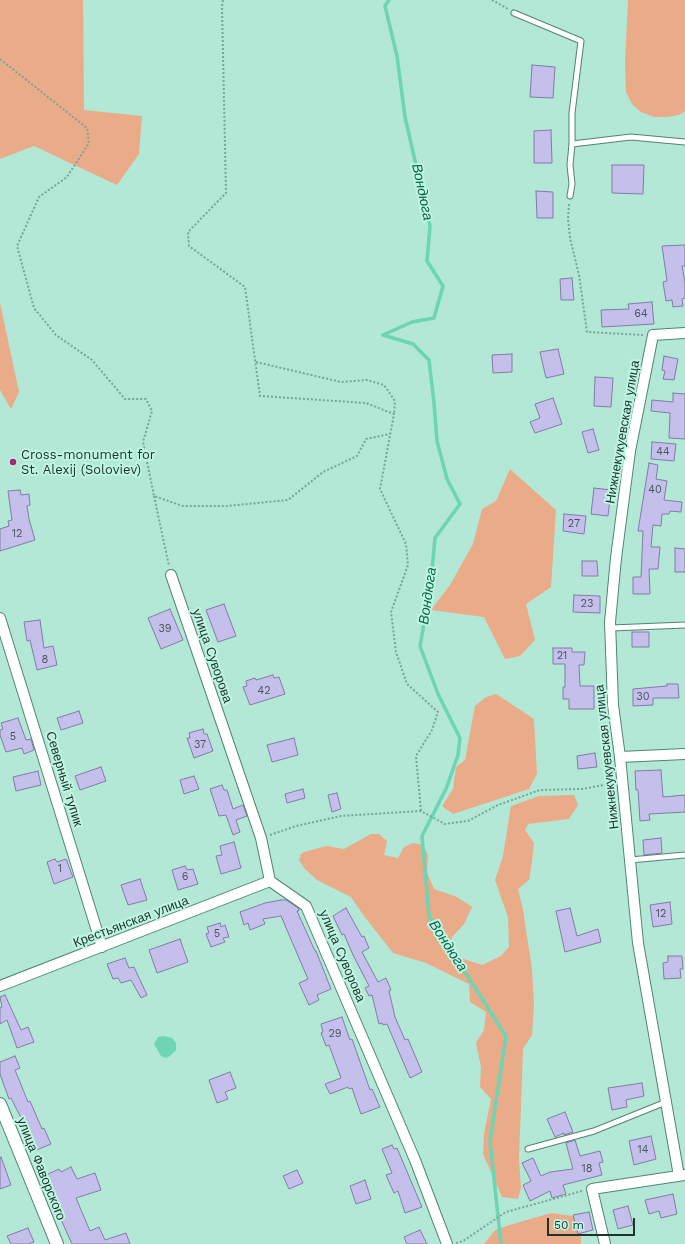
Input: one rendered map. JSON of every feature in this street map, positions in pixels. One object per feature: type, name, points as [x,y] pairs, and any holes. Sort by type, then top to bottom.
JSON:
[{"type":"street","points":[[653,335],[685,334]]},
{"type":"street","name":"Нижнекукуевская улица","points":[[653,335],[630,450],[616,558],[611,628],[613,705],[620,757],[638,943],[666,1102],[682,1176]]},
{"type":"street","name":"улица Суворова","points":[[171,575],[261,838],[270,881],[306,906],[415,1160],[447,1244]]},
{"type":"street","name":"Северный тупик","points":[[0,618],[102,947]]},
{"type":"street","points":[[620,757],[685,754]]},
{"type":"street","name":"Крестьянская улица","points":[[0,986],[270,881]]},
{"type":"street","name":"улица Фаворского","points":[[0,1104],[56,1244]]},
{"type":"street","points":[[605,1244],[592,1188],[682,1176]]},
{"type":"lane","points":[[514,13],[581,41],[572,113],[570,165],[572,184],[570,196]]},
{"type":"lane","points":[[572,144],[631,137],[685,142]]},
{"type":"lane","points":[[611,628],[685,625]]},
{"type":"lane","points":[[630,860],[685,855]]},
{"type":"lane","points":[[528,1149],[594,1131],[666,1102]]},
{"type":"path","points":[[223,0],[226,193],[188,232],[189,246],[245,287],[260,396],[366,403],[394,414]]},
{"type":"path","points":[[492,0],[514,13]]},
{"type":"path","points":[[0,59],[87,128],[89,143],[67,177],[39,197],[17,246],[34,308],[56,335],[92,360],[125,399],[146,399],[152,411],[143,442],[171,575]]},
{"type":"path","points":[[570,196],[568,219],[570,238],[578,275],[587,332],[653,335]]},
{"type":"path","points":[[256,362],[341,382],[367,380],[384,385],[395,401],[380,489],[406,544],[408,565],[392,612],[396,652],[407,684],[438,712],[432,730],[416,756],[421,811]]},
{"type":"path","points":[[154,496],[183,506],[227,506],[288,500],[323,472],[358,456],[366,440],[390,434]]},
{"type":"path","points":[[261,838],[296,826],[341,816],[421,811],[445,824],[468,821],[498,805],[540,790],[582,789],[604,785]]},
{"type":"path","points":[[463,1241],[506,1212],[592,1188]]},
{"type":"shaded area","points":[[0,0],[83,0],[84,110],[142,116],[139,154],[117,185],[34,146],[0,159]]},
{"type":"shaded area","points":[[628,0],[685,0],[685,111],[679,115],[654,117],[641,112],[632,104],[626,92],[625,63]]},
{"type":"shaded area","points":[[0,303],[19,392],[11,409],[0,390]]},
{"type":"shaded area","points":[[510,469],[556,510],[551,587],[526,604],[535,640],[520,656],[505,659],[484,617],[431,610],[450,585],[473,544],[482,509],[496,501]]},
{"type":"shaded area","points":[[496,694],[534,719],[537,774],[529,789],[453,814],[442,806],[453,789],[456,767],[465,760],[475,706],[486,697]]},
{"type":"shaded area","points":[[574,795],[578,805],[569,819],[528,824],[525,830],[534,843],[532,862],[529,880],[518,889],[523,910],[532,969],[534,1005],[532,1035],[523,1049],[519,1159],[521,1188],[518,1199],[502,1197],[483,1154],[484,1134],[491,1099],[480,1087],[481,1067],[476,1043],[484,1030],[486,1012],[470,1002],[469,984],[426,963],[393,953],[351,897],[317,880],[305,869],[299,860],[301,854],[304,852],[327,846],[344,849],[371,834],[379,834],[387,841],[384,855],[398,858],[404,847],[413,843],[423,845],[428,855],[427,872],[434,889],[457,897],[472,907],[464,924],[452,937],[452,955],[482,965],[501,956],[509,947],[508,917],[495,880],[503,856],[511,806],[539,796]]},
{"type":"shaded area","points":[[164,1036],[172,1038],[176,1043],[176,1050],[166,1058],[161,1056],[154,1044],[158,1037]]},
{"type":"shaded area","points":[[551,1213],[580,1217],[581,1244],[484,1244],[495,1230]]},
{"type":"building","points":[[532,65],[555,67],[553,98],[530,97]]},
{"type":"building","points":[[551,130],[552,163],[534,163],[534,131]]},
{"type":"building","points":[[612,165],[644,165],[643,194],[612,193]]},
{"type":"building","points":[[536,191],[553,192],[553,218],[537,218]]},
{"type":"building","points":[[685,245],[685,266],[682,266],[685,282],[685,298],[682,299],[683,306],[673,307],[672,300],[666,301],[663,282],[667,281],[662,246]]},
{"type":"building","points":[[572,278],[574,300],[561,300],[560,279]]},
{"type":"building","points":[[652,302],[654,324],[602,327],[601,310],[629,309],[628,304]]},
{"type":"building","points":[[558,349],[564,374],[546,378],[540,352]]},
{"type":"building","points":[[512,354],[512,372],[493,373],[492,355]]},
{"type":"building","points":[[664,356],[678,359],[674,380],[663,379],[665,371],[662,370]]},
{"type":"building","points":[[595,377],[613,378],[611,407],[594,406]]},
{"type":"building","points":[[673,393],[685,394],[685,439],[669,438],[670,413],[651,411],[652,400],[673,402]]},
{"type":"building","points":[[553,398],[562,424],[535,433],[530,422],[540,418],[535,404]]},
{"type":"building","points":[[593,429],[599,450],[588,453],[582,432]]},
{"type":"building","points":[[652,442],[676,444],[674,461],[651,459]]},
{"type":"building","points":[[649,463],[658,465],[656,479],[667,481],[664,500],[682,502],[681,512],[670,511],[669,514],[662,514],[661,526],[653,525],[651,547],[660,547],[658,569],[649,569],[650,594],[633,594],[633,577],[641,577],[643,531],[638,531]]},
{"type":"building","points":[[594,488],[611,490],[608,516],[591,514]]},
{"type":"building","points":[[20,490],[21,495],[29,494],[30,505],[27,506],[35,540],[0,551],[0,529],[9,526],[8,521],[12,520],[8,491]]},
{"type":"building","points":[[564,514],[586,516],[584,534],[563,531]]},
{"type":"building","points":[[675,548],[685,549],[685,572],[675,572]]},
{"type":"building","points":[[582,561],[597,561],[598,576],[582,576]]},
{"type":"building","points":[[574,595],[600,596],[600,613],[573,612]]},
{"type":"building","points":[[224,604],[236,636],[218,642],[206,610]]},
{"type":"building","points":[[170,609],[183,640],[161,649],[148,618]]},
{"type":"building","points":[[40,620],[44,648],[53,646],[57,665],[37,670],[30,640],[27,641],[24,622]]},
{"type":"building","points":[[632,632],[649,632],[649,647],[632,647]]},
{"type":"building","points":[[553,648],[572,648],[572,652],[585,652],[584,665],[579,665],[580,686],[594,686],[594,709],[569,709],[569,699],[563,699],[563,687],[565,687],[565,664],[553,664]]},
{"type":"building","points":[[273,675],[274,678],[279,677],[285,694],[250,705],[243,687],[247,686],[246,681]]},
{"type":"building","points":[[667,684],[678,684],[679,698],[653,698],[653,705],[633,706],[633,689],[667,686]]},
{"type":"building","points":[[79,711],[83,723],[61,730],[57,718]]},
{"type":"building","points":[[18,718],[26,740],[31,739],[34,750],[24,754],[22,748],[6,752],[0,735],[0,730],[3,729],[1,723]]},
{"type":"building","points":[[203,729],[204,734],[207,734],[213,751],[194,758],[187,738],[190,738],[189,733]]},
{"type":"building","points":[[294,738],[298,755],[272,762],[267,745]]},
{"type":"building","points":[[595,753],[597,767],[578,769],[577,756]]},
{"type":"building","points":[[101,767],[106,781],[80,790],[75,776]]},
{"type":"building","points":[[661,770],[663,797],[685,795],[685,812],[649,814],[650,820],[640,821],[635,771]]},
{"type":"building","points":[[38,771],[41,785],[16,791],[13,777]]},
{"type":"building","points":[[194,776],[199,789],[184,794],[180,780]]},
{"type":"building","points":[[222,785],[224,790],[227,790],[233,809],[243,805],[247,816],[236,820],[240,832],[233,835],[226,815],[219,816],[210,789]]},
{"type":"building","points":[[303,789],[305,798],[287,803],[285,794]]},
{"type":"building","points":[[337,793],[341,809],[332,812],[328,795]]},
{"type":"building","points":[[661,838],[662,853],[644,855],[643,840]]},
{"type":"building","points":[[234,842],[241,868],[221,874],[216,856],[222,855],[220,846]]},
{"type":"building","points":[[55,859],[57,862],[66,859],[73,877],[54,884],[47,862]]},
{"type":"building","points":[[185,866],[187,870],[193,869],[198,884],[178,890],[172,870]]},
{"type":"building","points":[[140,879],[147,900],[128,905],[121,885]]},
{"type":"building","points":[[286,900],[298,908],[299,911],[297,911],[316,951],[331,989],[317,995],[319,1000],[309,1005],[299,983],[308,979],[281,916],[263,919],[265,924],[250,930],[248,923],[244,925],[240,912],[265,903]]},
{"type":"building","points":[[670,902],[672,924],[653,927],[650,905]]},
{"type":"building","points":[[346,908],[362,937],[364,936],[369,948],[362,952],[378,982],[386,978],[391,990],[389,991],[395,1017],[405,1040],[408,1039],[422,1072],[410,1078],[387,1024],[379,1024],[372,995],[369,996],[365,988],[369,986],[344,934],[342,935],[333,916]]},
{"type":"building","points":[[570,908],[577,936],[598,929],[601,942],[565,952],[556,911]]},
{"type":"building","points":[[220,923],[221,927],[225,925],[229,937],[223,938],[225,942],[211,947],[206,934],[209,933],[207,927]]},
{"type":"building","points":[[180,939],[188,962],[157,973],[149,950]]},
{"type":"building","points":[[668,956],[682,956],[683,969],[680,969],[681,978],[664,979],[663,963],[668,962]]},
{"type":"building","points":[[125,958],[129,968],[134,967],[147,995],[141,998],[131,980],[121,983],[118,978],[113,979],[107,964]]},
{"type":"building","points":[[5,995],[21,1030],[28,1027],[34,1042],[17,1048],[7,1020],[0,1024],[0,1008],[2,1007],[0,997]]},
{"type":"building","points":[[342,1017],[350,1040],[352,1039],[370,1090],[372,1089],[380,1107],[361,1114],[352,1088],[349,1089],[348,1087],[330,1094],[325,1084],[341,1078],[329,1045],[326,1046],[321,1033],[323,1032],[321,1024]]},
{"type":"building","points":[[15,1056],[20,1068],[15,1070],[28,1102],[30,1101],[42,1129],[44,1128],[51,1144],[32,1152],[25,1136],[29,1134],[11,1098],[9,1099],[0,1074],[0,1062]]},
{"type":"building","points":[[230,1072],[236,1088],[225,1092],[228,1099],[217,1103],[209,1080]]},
{"type":"building","points":[[642,1083],[644,1096],[626,1100],[627,1107],[612,1110],[608,1088]]},
{"type":"building","points":[[565,1112],[573,1132],[564,1135],[564,1133],[555,1137],[547,1119]]},
{"type":"building","points":[[651,1136],[656,1159],[634,1165],[629,1141]]},
{"type":"building","points":[[575,1140],[580,1156],[600,1151],[603,1162],[599,1163],[602,1175],[563,1185],[566,1194],[552,1198],[550,1191],[530,1201],[523,1185],[531,1181],[522,1163],[533,1158],[541,1176],[550,1172],[573,1169],[566,1143]]},
{"type":"building","points":[[392,1145],[394,1149],[397,1148],[422,1207],[405,1213],[398,1191],[394,1193],[386,1175],[392,1173],[382,1149]]},
{"type":"building","points":[[1,1157],[11,1185],[0,1189],[0,1158]]},
{"type":"building","points":[[71,1167],[77,1179],[95,1173],[101,1190],[76,1198],[90,1231],[99,1227],[105,1240],[126,1233],[130,1244],[72,1244],[42,1177],[59,1169],[61,1172]]},
{"type":"building","points":[[297,1170],[303,1183],[289,1189],[283,1176]]},
{"type":"building","points":[[365,1180],[371,1199],[356,1204],[350,1186]]},
{"type":"building","points":[[673,1194],[677,1214],[661,1218],[659,1211],[649,1214],[645,1200]]},
{"type":"building","points":[[628,1206],[633,1225],[618,1229],[613,1210]]},
{"type":"building","points":[[589,1212],[593,1230],[578,1234],[573,1215]]},
{"type":"building","points":[[28,1228],[34,1242],[28,1244],[11,1244],[7,1236]]},
{"type":"building","points":[[420,1230],[427,1244],[407,1244],[404,1237]]},
{"type":"waterway","name":"Вондюга","points":[[389,0],[385,6],[397,56],[405,117],[430,226],[427,261],[443,286],[434,318],[412,322],[383,335],[413,344],[429,360],[437,441],[447,479],[460,504],[435,538],[430,591],[420,646],[438,694],[460,738],[458,755],[446,789],[422,836],[429,916],[506,1036],[490,1141],[501,1244]]},
{"type":"place","name":"Cross-monument for St. Alexij (Soloviev)","points":[[13,462]]}]
